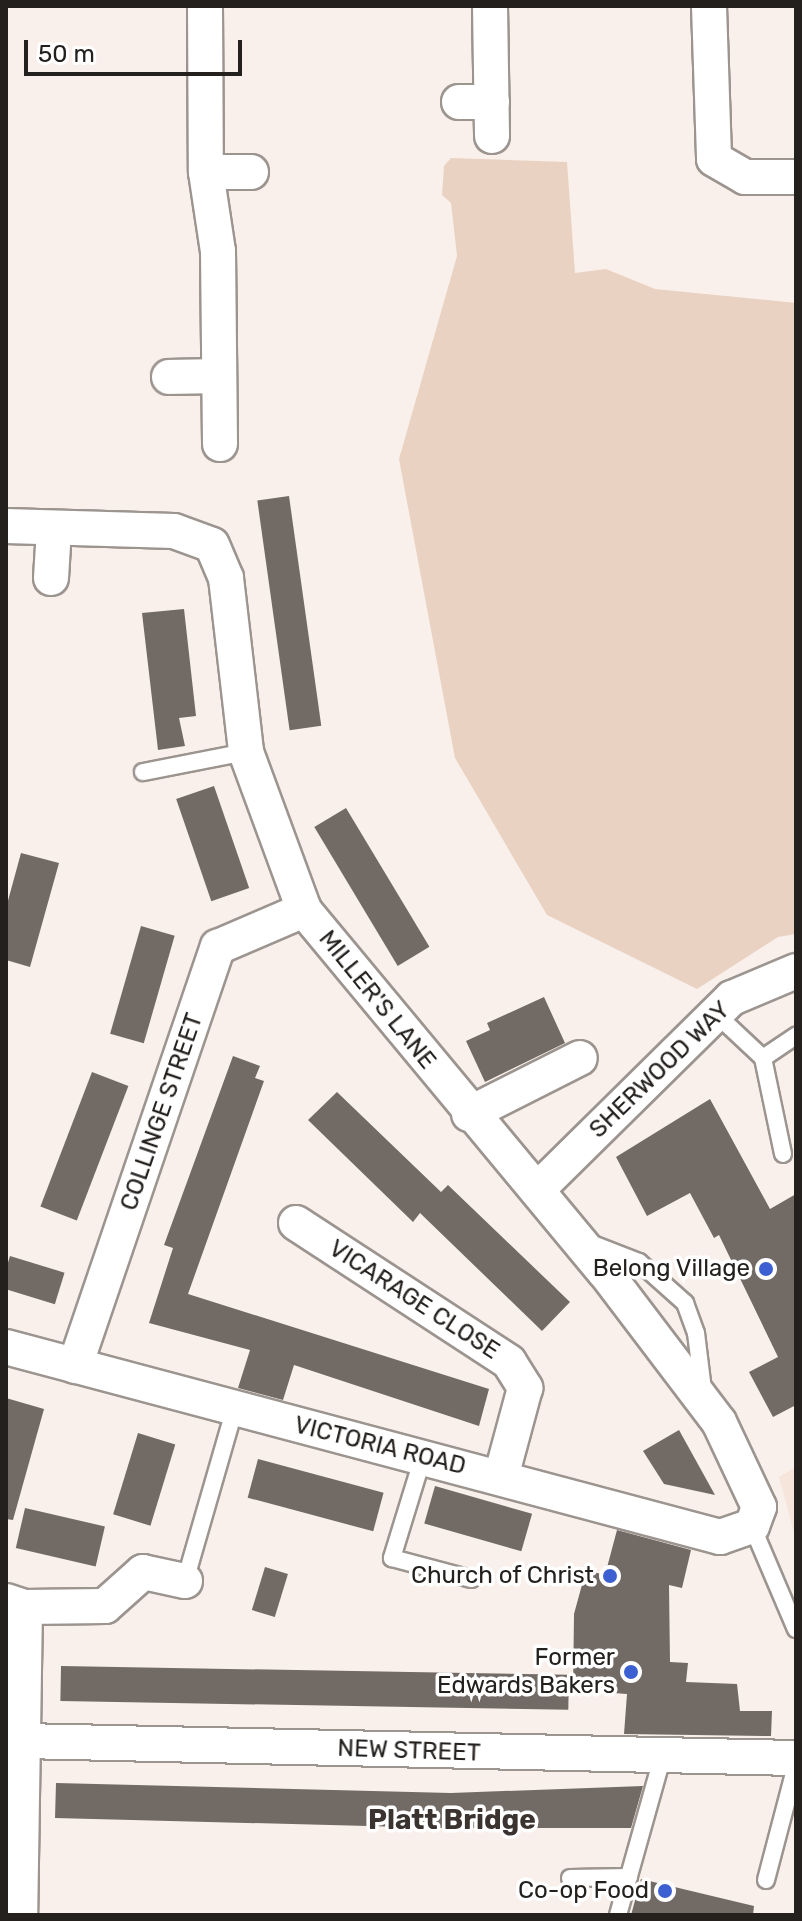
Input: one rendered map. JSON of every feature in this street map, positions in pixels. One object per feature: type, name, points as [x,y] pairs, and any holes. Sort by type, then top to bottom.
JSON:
[{"type":"street","points":[[205,6],[207,212],[218,251],[220,444]]},
{"type":"street","points":[[490,6],[476,102],[492,136]]},
{"type":"street","points":[[709,6],[714,159],[745,177],[796,177]]},
{"type":"street","points":[[206,172],[251,172]]},
{"type":"street","points":[[169,377],[219,376]]},
{"type":"street","name":"MILLER'S LANE","points":[[6,526],[174,531],[212,545],[226,578],[246,752],[304,910],[469,1114],[538,1189],[705,1404],[759,1507],[752,1526]]},
{"type":"street","points":[[51,578],[54,529]]},
{"type":"street","name":"COLLINGE STREET","points":[[75,1366],[218,947],[304,910]]},
{"type":"street","name":"SHERWOOD WAY","points":[[538,1189],[732,998],[796,971]]},
{"type":"street","points":[[469,1114],[580,1058]]},
{"type":"street","name":"VICARAGE CLOSE","points":[[296,1223],[509,1362],[525,1388],[501,1477]]},
{"type":"street","name":"VICTORIA ROAD","points":[[6,1347],[720,1537],[752,1526]]},
{"type":"street","points":[[20,1915],[22,1741],[15,1604],[105,1606],[143,1572],[185,1581]]},
{"type":"street","name":"NEW STREET","points":[[22,1741],[662,1758],[796,1758]]},
{"type":"lane","points":[[143,772],[246,752]]},
{"type":"lane","points":[[716,1014],[763,1058],[783,1154]]},
{"type":"lane","points":[[763,1058],[796,1036]]},
{"type":"lane","points":[[577,1238],[639,1262],[685,1303],[696,1333],[705,1404]]},
{"type":"lane","points":[[185,1581],[235,1408]]},
{"type":"lane","points":[[423,1457],[392,1558],[471,1579]]},
{"type":"lane","points":[[752,1526],[796,1629]]},
{"type":"lane","points":[[618,1915],[662,1758]]},
{"type":"lane","points":[[766,1880],[796,1766]]},
{"type":"lane","points":[[570,1878],[629,1877]]},
{"type":"shaded area","points":[[451,158],[567,162],[575,273],[606,269],[655,289],[796,303],[796,934],[778,937],[697,989],[547,915],[455,758],[399,459],[457,256],[451,203],[442,195],[444,166]]},
{"type":"shaded area","points":[[796,1467],[796,1540],[779,1477]]},
{"type":"building","points":[[289,496],[321,726],[290,730],[257,500]]},
{"type":"building","points":[[184,609],[196,716],[179,718],[185,746],[158,750],[142,613]]},
{"type":"building","points":[[214,786],[249,888],[211,901],[176,799]]},
{"type":"building","points":[[346,808],[429,947],[398,966],[314,827]]},
{"type":"building","points":[[21,853],[59,863],[30,967],[6,960],[6,908]]},
{"type":"building","points":[[141,926],[175,936],[144,1043],[110,1034]]},
{"type":"building","points":[[544,997],[565,1043],[485,1082],[466,1041],[490,1030],[487,1023]]},
{"type":"building","points":[[233,1056],[260,1066],[255,1078],[264,1081],[188,1294],[489,1389],[479,1426],[294,1365],[283,1400],[238,1388],[250,1350],[149,1323],[173,1248],[164,1245]]},
{"type":"building","points":[[92,1072],[128,1086],[77,1220],[40,1206]]},
{"type":"building","points":[[337,1092],[441,1192],[448,1185],[570,1302],[542,1331],[420,1213],[413,1222],[308,1120]]},
{"type":"building","name":"Belong Village","points":[[710,1099],[770,1209],[796,1194],[796,1405],[773,1417],[749,1372],[778,1357],[719,1235],[714,1238],[690,1193],[647,1216],[616,1157]]},
{"type":"building","points":[[10,1256],[65,1273],[55,1304],[6,1289],[6,1269]]},
{"type":"building","points":[[6,1398],[44,1409],[13,1520],[6,1519]]},
{"type":"building","points":[[679,1430],[715,1495],[664,1484],[643,1451]]},
{"type":"building","points":[[138,1433],[175,1444],[150,1526],[113,1514]]},
{"type":"building","points":[[258,1459],[384,1493],[373,1531],[248,1498]]},
{"type":"building","points":[[435,1486],[532,1514],[521,1551],[424,1523]]},
{"type":"building","points":[[25,1508],[105,1526],[96,1566],[16,1548]]},
{"type":"building","points":[[617,1530],[691,1550],[682,1588],[669,1585],[670,1662],[688,1663],[686,1682],[737,1684],[740,1711],[772,1711],[771,1736],[624,1734],[627,1694],[573,1690],[574,1614],[586,1570],[605,1575]]},
{"type":"building","points":[[265,1567],[288,1574],[275,1617],[252,1610]]},
{"type":"building","points":[[61,1666],[569,1675],[568,1710],[60,1701]]},
{"type":"building","points":[[56,1783],[451,1793],[643,1786],[631,1828],[444,1828],[55,1818]]},
{"type":"building","name":"Co-op Food","points":[[641,1879],[754,1906],[753,1915],[631,1915]]},
{"type":"place","name":"Belong Village","points":[[766,1269]]},
{"type":"place","name":"Church of Christ","points":[[610,1576]]},
{"type":"place","name":"Former Edwards Bakers","points":[[631,1672]]},
{"type":"place","name":"Co-op Food","points":[[665,1891]]},
{"type":"district","name":"Platt Bridge","points":[[452,1820]]}]
